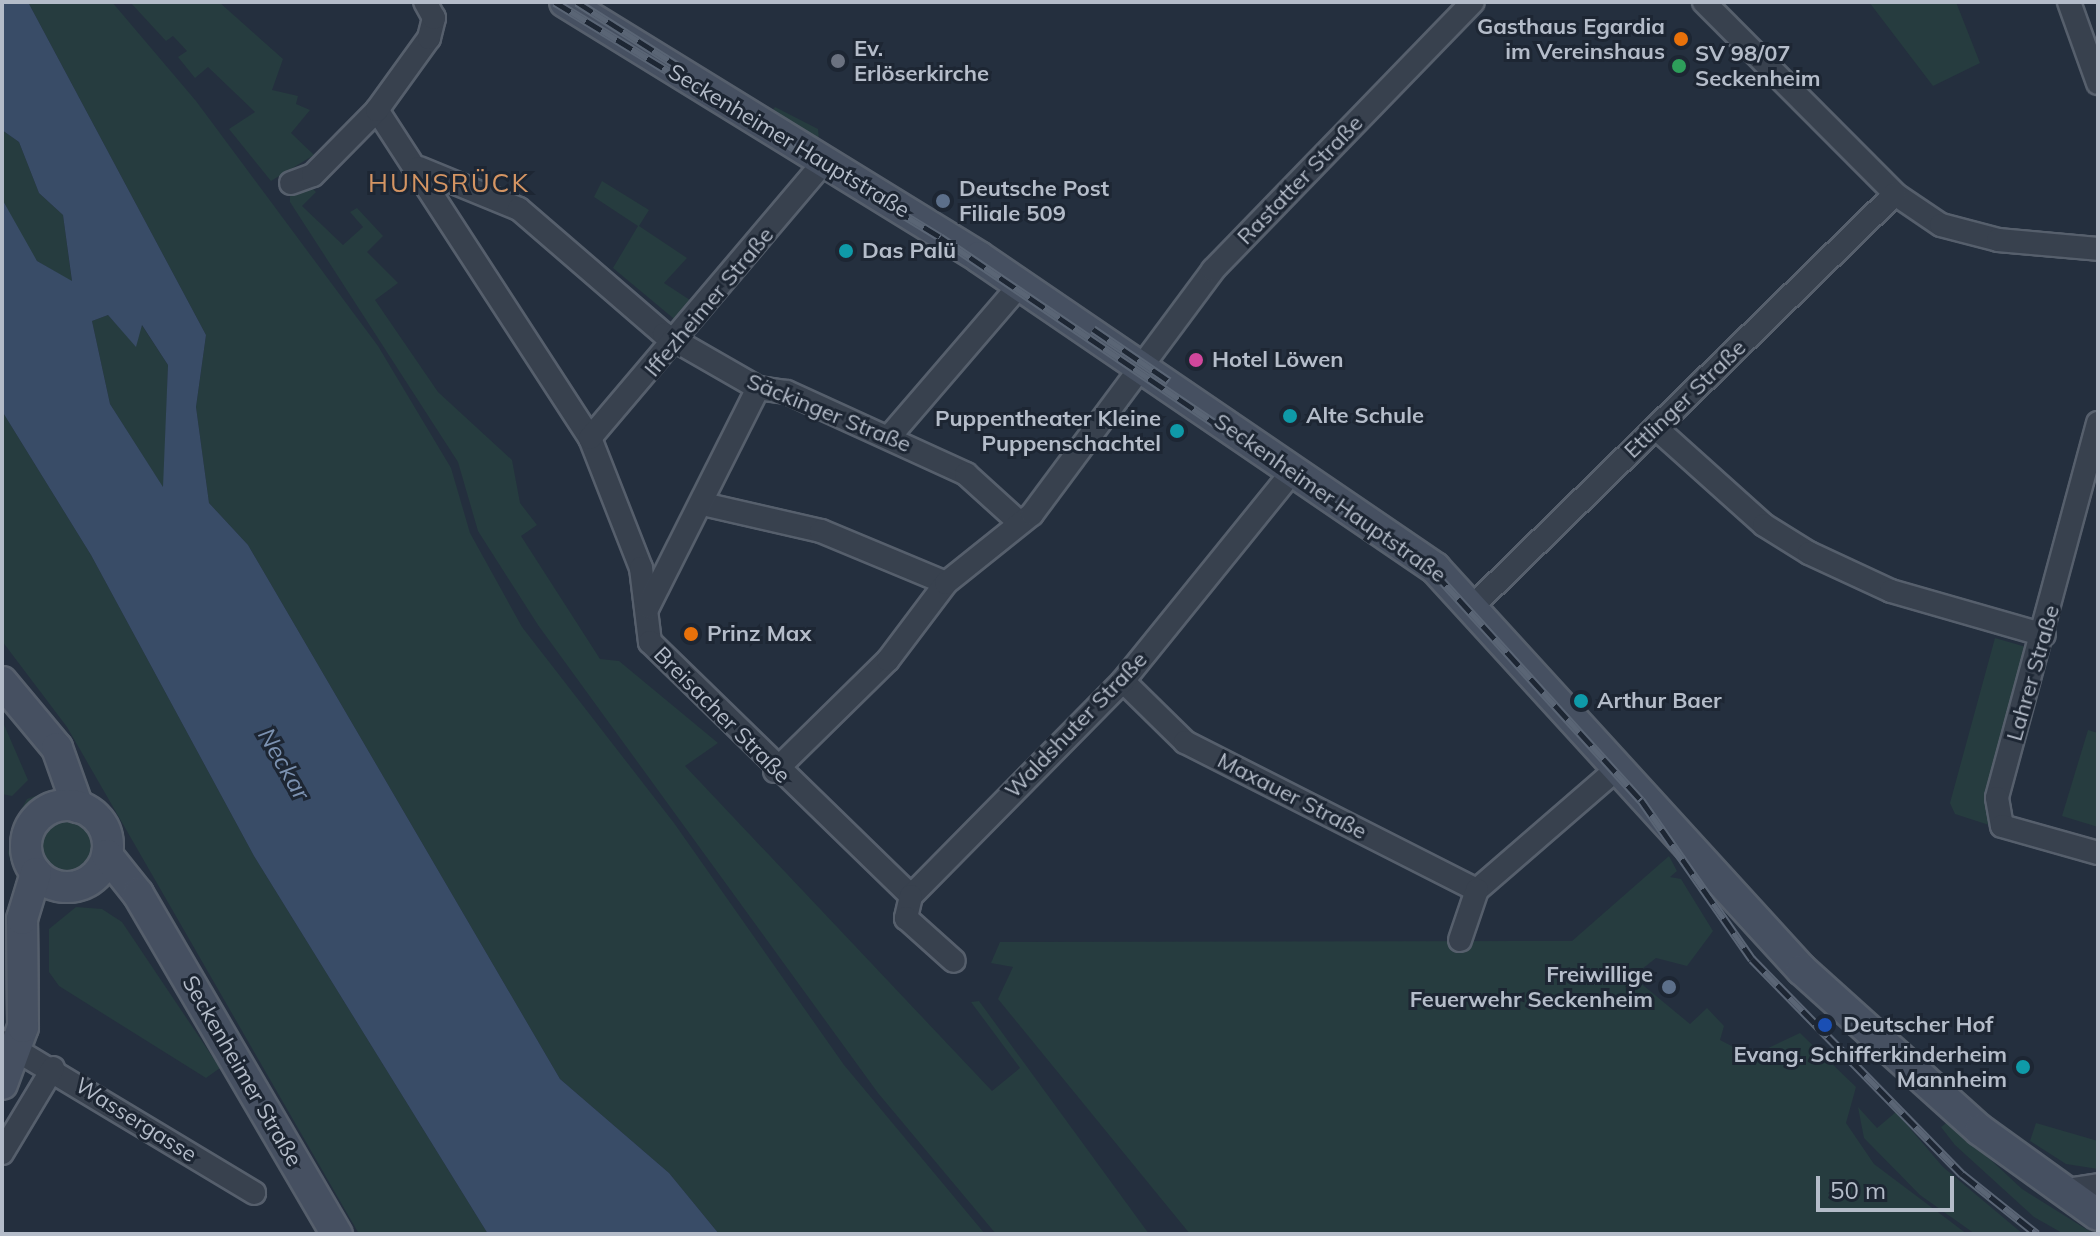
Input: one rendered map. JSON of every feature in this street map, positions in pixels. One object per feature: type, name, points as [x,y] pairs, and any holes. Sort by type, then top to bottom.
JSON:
[{"type":"main road","name":"Seckenheimer Hauptstraße","points":[[565,2],[1020,285],[1435,568],[1475,604],[1618,768],[1847,1013],[2061,1191],[2098,1215]]},
{"type":"main road","points":[[2,682],[30,721],[57,748],[66,807],[105,831],[100,867],[47,880],[24,906],[24,946],[2,1084]]},
{"type":"main road","points":[[47,880],[27,838],[66,807]]},
{"type":"main road","name":"Seckenheimer Straße","points":[[100,867],[144,909],[337,1234]]},
{"type":"street","points":[[291,183],[313,175],[377,110],[429,38],[434,18],[425,2]]},
{"type":"street","name":"Rastatter Straße","points":[[775,771],[888,660],[946,583],[1019,522],[1069,469],[1213,270],[1473,2]]},
{"type":"street","points":[[1704,2],[1895,194],[1941,225],[1998,240],[2098,249]]},
{"type":"street","points":[[2069,2],[2098,83]]},
{"type":"street","points":[[377,110],[419,168]]},
{"type":"street","name":"Iffezheimer Straße","points":[[590,438],[823,163]]},
{"type":"street","name":"Säckinger Straße","points":[[419,168],[519,209],[602,275],[614,296],[758,388],[787,392],[890,436],[966,474],[1019,522]]},
{"type":"street","name":"Breisacher Straße","points":[[419,168],[590,438],[617,496],[648,607],[650,642],[775,771],[911,896]]},
{"type":"street","name":"Ettlinger Straße","points":[[1475,604],[1895,194]]},
{"type":"street","points":[[890,436],[1020,285]]},
{"type":"street","points":[[648,607],[703,504],[758,388]]},
{"type":"street","name":"Lahrer Straße","points":[[2098,423],[1997,813],[2002,826],[2098,853]]},
{"type":"street","points":[[1656,428],[1764,525],[1809,553],[1891,591],[2044,635]]},
{"type":"street","name":"Waldshuter Straße","points":[[911,896],[1123,681],[1292,472]]},
{"type":"street","points":[[703,504],[821,531],[946,583]]},
{"type":"street","name":"Maxauer Straße","points":[[1123,681],[1185,742],[1477,890]]},
{"type":"street","points":[[1460,940],[1477,890],[1618,768]]},
{"type":"street","points":[[911,896],[906,918],[954,961]]},
{"type":"street","name":"Wassergasse","points":[[10,1044],[254,1193]]},
{"type":"street","points":[[2,1153],[53,1068]]},
{"type":"street","points":[[2061,1191],[2098,1185]]},
{"type":"green space","points":[[28,2],[112,2],[196,101],[378,346],[451,468],[470,533],[522,627],[674,823],[844,1065],[985,1234],[719,1234],[669,1173],[560,1079],[248,545],[209,503],[196,407],[206,335]]},
{"type":"green space","points":[[130,2],[219,2],[283,59],[272,90],[298,96],[296,104],[310,110],[291,133],[314,155],[271,181],[229,129],[255,112],[208,67],[195,78],[178,57],[187,51],[173,36],[166,41]]},
{"type":"green space","points":[[1869,2],[1956,2],[1980,63],[1933,86]]},
{"type":"green space","points":[[775,107],[818,129],[819,140],[772,111]]},
{"type":"green space","points":[[2,130],[19,142],[39,193],[63,215],[72,282],[37,261],[11,224],[2,199]]},
{"type":"green space","points":[[602,181],[649,210],[639,226],[687,258],[664,283],[696,304],[679,323],[613,268],[638,226],[594,197]]},
{"type":"green space","points":[[310,186],[316,192],[302,206],[343,245],[363,227],[350,212],[357,208],[383,236],[367,252],[398,283],[375,300],[438,392],[512,460],[520,503],[537,525],[521,536],[600,659],[619,661],[718,743],[685,766],[992,1091],[1020,1068],[971,1002],[979,1001],[1149,1234],[996,1234],[878,1093],[538,625],[478,531],[458,462],[290,202],[290,195]]},
{"type":"green space","points":[[108,315],[136,346],[141,324],[168,365],[164,489],[110,404],[92,321]]},
{"type":"green space","points":[[2,411],[91,555],[254,856],[488,1234],[359,1234],[67,727],[2,641]]},
{"type":"green space","points":[[1995,638],[2033,649],[1987,807],[1989,825],[1955,814],[1950,803]]},
{"type":"green space","points":[[2,720],[28,780],[12,796],[2,794]]},
{"type":"green space","points":[[2088,730],[2098,733],[2098,827],[2062,816]]},
{"type":"green space","points":[[47,792],[39,809],[21,810],[27,799]]},
{"type":"green space","points":[[66,820],[86,828],[94,848],[86,868],[66,876],[46,868],[38,848],[46,828]]},
{"type":"green space","points":[[10,844],[23,862],[20,887],[8,853]]},
{"type":"green space","points":[[1669,856],[1677,871],[1670,877],[1681,879],[1713,931],[1687,966],[1656,958],[1637,973],[1638,981],[1690,1024],[1707,1008],[1724,1026],[1720,1040],[1751,1056],[1800,1033],[1856,1087],[1846,1123],[1874,1164],[1967,1234],[1190,1234],[998,999],[1013,967],[991,963],[1000,942],[1572,941]]},
{"type":"green space","points":[[76,907],[102,909],[122,922],[220,1068],[206,1078],[59,986],[49,972],[49,929]]},
{"type":"green space","points":[[1858,1107],[1877,1128],[1896,1112],[1943,1167],[2023,1234],[1975,1234],[1920,1195],[1864,1138]]},
{"type":"green space","points":[[1949,1121],[2022,1189],[2094,1234],[2064,1234],[2034,1217],[1955,1145],[1941,1127]]},
{"type":"green space","points":[[2036,1123],[2098,1141],[2098,1169],[2066,1164],[2030,1141]]},
{"type":"water","name":"Neckar","points":[[2,2],[28,2],[206,335],[196,407],[209,503],[248,545],[560,1079],[669,1173],[719,1234],[488,1234],[254,856],[91,555],[2,411],[2,199],[37,261],[72,281],[63,215],[39,193],[19,142],[2,130]],"holes":[[[108,315],[136,347],[142,325],[168,365],[163,487],[110,404],[92,321]]]},
{"type":"railway","points":[[555,2],[940,237],[1434,572],[1641,800],[1752,959],[1962,1174],[2037,1234]]},
{"type":"railway","points":[[577,2],[681,68]]},
{"type":"railway","points":[[1093,329],[1169,381]]},
{"type":"place","name":"Gasthaus Egardia im Vereinshaus","points":[[1681,39]]},
{"type":"place","name":"Ev. Erlöserkirche","points":[[838,61]]},
{"type":"place","name":"SV 98/07 Seckenheim","points":[[1679,66]]},
{"type":"place","name":"Deutsche Post Filiale 509","points":[[943,201]]},
{"type":"place","name":"Das Palü","points":[[846,251]]},
{"type":"place","name":"Hotel Löwen","points":[[1196,360]]},
{"type":"place","name":"Alte Schule","points":[[1290,416]]},
{"type":"place","name":"Puppentheater Kleine Puppenschachtel","points":[[1177,431]]},
{"type":"place","name":"Prinz Max","points":[[691,634]]},
{"type":"place","name":"Arthur Baer","points":[[1581,701]]},
{"type":"place","name":"Freiwillige Feuerwehr Seckenheim","points":[[1669,987]]},
{"type":"place","name":"Deutscher Hof","points":[[1825,1025]]},
{"type":"place","name":"Evang. Schifferkinderheim Mannheim","points":[[2023,1067]]},
{"type":"district","name":"HUNSRÜCK","points":[[449,183]]}]
